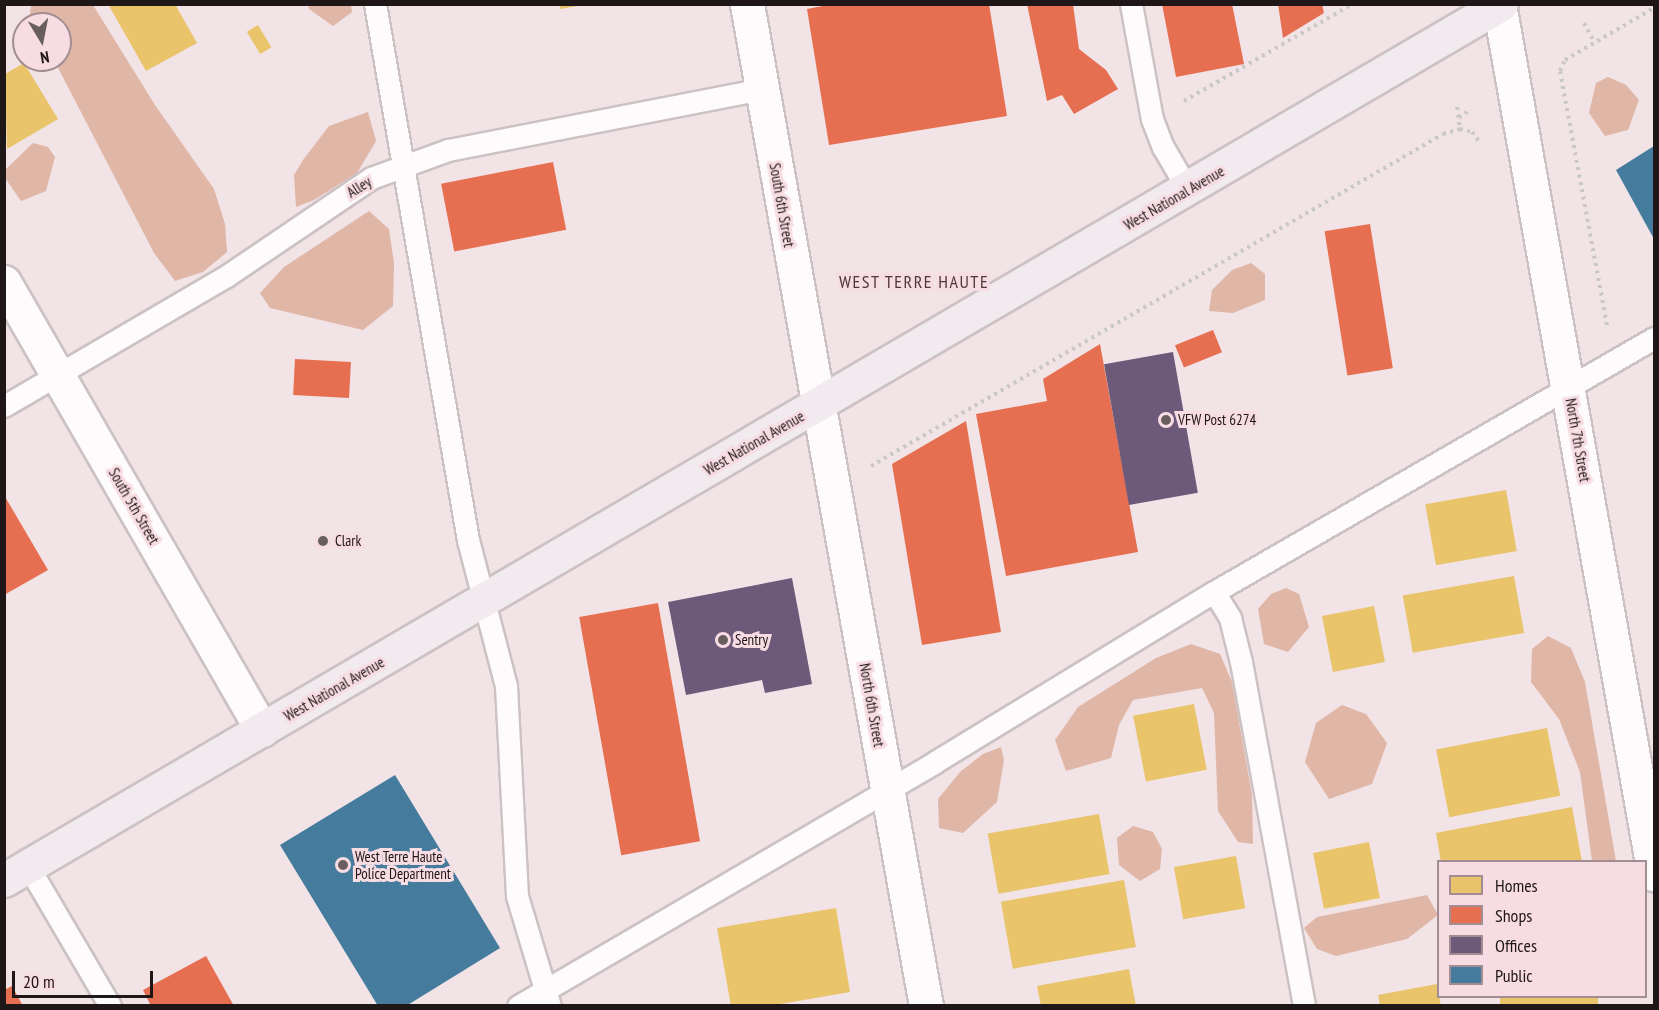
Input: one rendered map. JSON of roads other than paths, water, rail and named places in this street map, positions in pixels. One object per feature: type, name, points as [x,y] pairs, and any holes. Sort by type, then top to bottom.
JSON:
[{"type":"main road","name":"West National Avenue","points":[[16,873],[1188,190],[1500,5]]},
{"type":"street","name":"South 6th Street","points":[[747,4],[819,405]]},
{"type":"street","name":"North 7th Street","points":[[1500,5],[1654,874]]},
{"type":"street","name":"South 5th Street","points":[[4,282],[262,730]]},
{"type":"street","name":"North 6th Street","points":[[819,405],[926,1005]]},
{"type":"lane","points":[[375,4],[406,165],[468,540],[506,686],[517,896],[547,997]]},
{"type":"lane","points":[[1131,4],[1152,118],[1163,147],[1188,190]]},
{"type":"lane","name":"Alley","points":[[4,406],[225,277],[370,178],[448,150],[762,89]]},
{"type":"lane","points":[[518,1005],[547,997],[1214,592],[1654,338]]},
{"type":"lane","points":[[1214,592],[1230,618],[1241,662],[1304,1005]]},
{"type":"lane","points":[[16,873],[110,1005]]},
{"type":"place","name":"VFW Post 6274","points":[[1166,420]]},
{"type":"place","name":"Clark","points":[[323,541]]},
{"type":"place","name":"Sentry","points":[[723,640]]},
{"type":"place","name":"West Terre Haute Police Department","points":[[343,865]]},
{"type":"district","name":"WEST TERRE HAUTE","points":[[914,282]]}]
